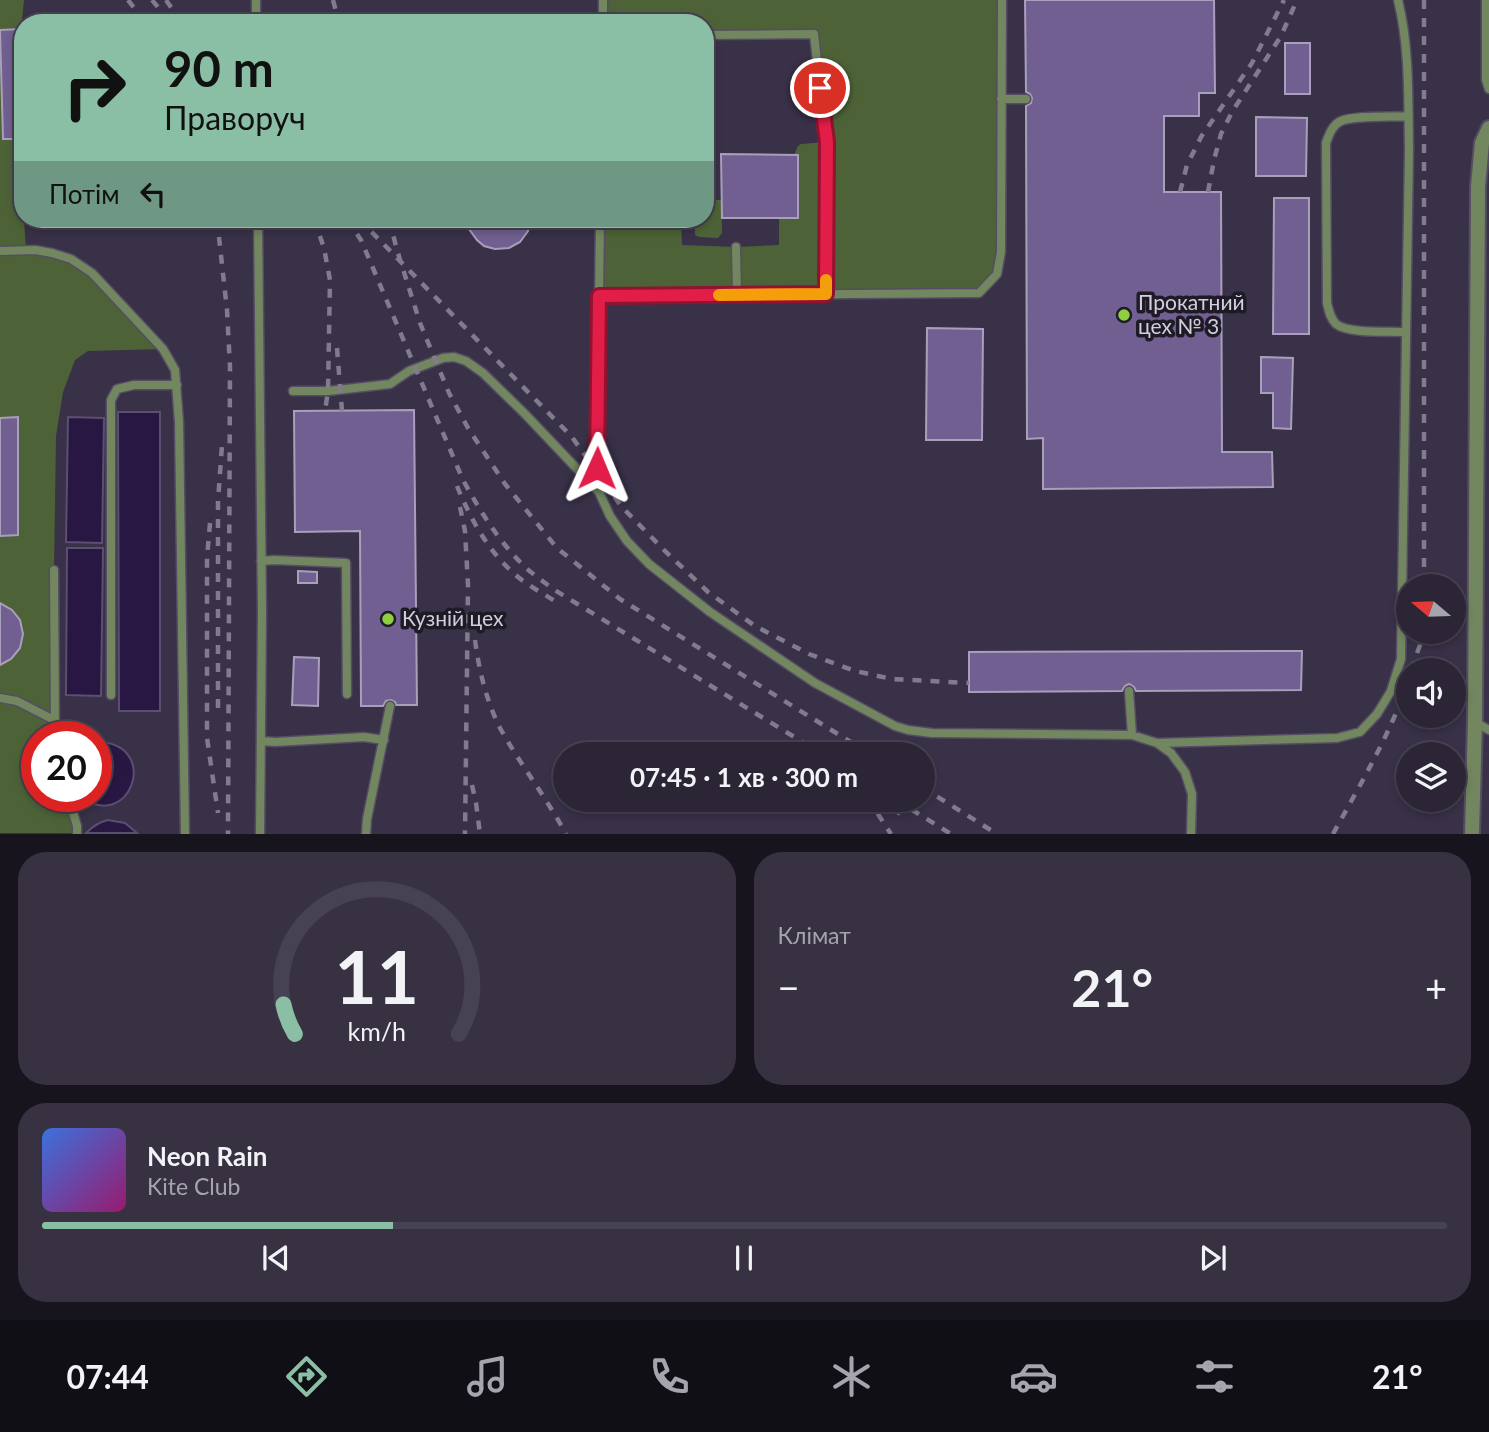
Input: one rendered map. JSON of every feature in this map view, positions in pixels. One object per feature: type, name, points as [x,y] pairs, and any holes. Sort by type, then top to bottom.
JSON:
[{"type":"street","points":[[1472,834],[1478,186],[1482,143],[1489,128]]},
{"type":"lane","points":[[599,296],[979,293],[997,274],[1001,252],[1002,0]]},
{"type":"lane","points":[[1157,743],[1337,738],[1360,732],[1377,714],[1391,691],[1401,659],[1408,116],[1408,80],[1398,0]]},
{"type":"lane","points":[[1486,0],[1486,80],[1489,89]]},
{"type":"lane","points":[[714,35],[814,34],[827,142],[826,294]]},
{"type":"lane","points":[[1001,99],[1026,99]]},
{"type":"lane","points":[[1405,332],[1353,330],[1338,326],[1330,316],[1327,303],[1326,144],[1331,130],[1340,121],[1408,116]]},
{"type":"lane","points":[[258,228],[260,834]]},
{"type":"lane","points":[[599,492],[600,228]]},
{"type":"lane","points":[[736,247],[737,295]]},
{"type":"lane","points":[[0,251],[35,250],[52,253],[71,259],[92,273],[163,349],[175,370],[179,422],[185,834]]},
{"type":"lane","points":[[293,391],[328,391],[390,384],[409,371],[443,358],[454,357],[466,361],[483,373],[525,414],[599,492],[610,516],[627,541],[649,564],[710,612],[815,683],[885,722],[908,730],[932,733],[1132,735],[1157,743],[1171,753],[1185,772],[1192,794],[1191,834]]},
{"type":"lane","points":[[111,695],[111,400],[117,389],[134,385],[177,384]]},
{"type":"lane","points":[[261,561],[274,559],[346,563],[347,694]]},
{"type":"lane","points":[[0,698],[16,701],[54,720],[54,570]]},
{"type":"lane","points":[[1129,691],[1132,735]]},
{"type":"lane","points":[[366,834],[366,819],[390,706]]},
{"type":"lane","points":[[1475,722],[1489,730]]},
{"type":"lane","points":[[261,741],[364,737],[384,740]]},
{"type":"lane","points":[[73,812],[77,834]]},
{"type":"green space","points":[[0,0],[24,0],[23,14],[14,14],[14,228],[25,228],[26,250],[52,253],[92,273],[163,349],[88,351],[75,360],[63,392],[56,436],[55,721],[21,721],[21,812],[72,812],[77,833],[0,833]]},
{"type":"green space","points":[[603,0],[1001,0],[997,274],[979,293],[599,296],[600,228],[681,228],[682,245],[779,245],[779,219],[798,218],[798,155],[794,155],[798,146],[826,142],[814,34],[714,35],[714,14],[603,14]]},
{"type":"green space","points":[[714,200],[721,200],[722,233],[718,238],[695,235],[695,228],[714,228]]},
{"type":"shaded area","points":[[118,412],[160,412],[160,711],[119,711]]},
{"type":"shaded area","points":[[68,417],[104,418],[102,543],[66,542]]},
{"type":"shaded area","points":[[67,548],[103,548],[101,696],[66,695]]},
{"type":"shaded area","points":[[112,745],[119,747],[130,758],[134,771],[131,785],[124,797],[112,804]]},
{"type":"shaded area","points":[[108,820],[125,823],[137,833],[86,833]]},
{"type":"building","name":"Прокатний цех № 3","points":[[1025,0],[1214,0],[1215,93],[1199,93],[1199,116],[1164,116],[1164,192],[1221,192],[1222,452],[1272,452],[1273,487],[1043,489],[1043,438],[1027,439],[1026,106],[1031,103],[1032,98],[1026,92]]},
{"type":"building","points":[[14,29],[14,139],[3,139],[0,30]]},
{"type":"building","points":[[1285,43],[1310,43],[1310,94],[1285,94]]},
{"type":"building","points":[[1256,117],[1307,118],[1306,176],[1256,176]]},
{"type":"building","points":[[721,154],[798,155],[798,218],[722,218]]},
{"type":"building","points":[[1274,198],[1309,198],[1309,334],[1273,334]]},
{"type":"building","points":[[529,228],[520,242],[509,248],[495,249],[484,246],[469,229]]},
{"type":"building","points":[[927,328],[983,329],[982,440],[926,440]]},
{"type":"building","points":[[1261,357],[1293,358],[1291,429],[1273,428],[1273,393],[1261,393]]},
{"type":"building","name":"Кузній цех","points":[[414,410],[417,705],[396,705],[391,700],[386,701],[383,706],[361,706],[360,531],[295,532],[294,411]]},
{"type":"building","points":[[18,417],[18,535],[0,536],[0,418]]},
{"type":"building","points":[[298,571],[317,572],[317,583],[298,583]]},
{"type":"building","points":[[0,603],[12,610],[20,620],[23,634],[20,648],[11,659],[0,665]]},
{"type":"building","points":[[1302,651],[1301,690],[1136,691],[1129,684],[1122,691],[969,692],[969,652]]},
{"type":"building","points":[[294,657],[319,658],[318,706],[292,705]]},
{"type":"railway","points":[[128,0],[139,14]]},
{"type":"railway","points":[[152,0],[164,14]]},
{"type":"railway","points":[[166,0],[176,14]]},
{"type":"railway","points":[[333,0],[337,14]]},
{"type":"railway","points":[[1180,192],[1187,165],[1201,137],[1252,63],[1284,0]]},
{"type":"railway","points":[[1208,192],[1221,134],[1232,112],[1281,36],[1297,0]]},
{"type":"railway","points":[[1424,0],[1424,574]]},
{"type":"railway","points":[[218,228],[230,367],[228,834]]},
{"type":"railway","points":[[317,228],[330,280],[328,391],[325,411]]},
{"type":"railway","points":[[353,228],[361,240],[463,480],[505,546],[553,589],[802,742]]},
{"type":"railway","points":[[368,228],[572,437],[621,506],[708,592],[755,626],[809,654],[855,671],[892,679],[969,683]]},
{"type":"railway","points":[[391,228],[420,323],[449,393],[468,428],[505,484],[557,548],[620,599],[851,742]]},
{"type":"railway","points":[[337,348],[342,411]]},
{"type":"railway","points":[[218,708],[218,501],[222,445]]},
{"type":"railway","points":[[457,486],[468,511],[498,557],[522,580],[555,601]]},
{"type":"railway","points":[[460,507],[465,531],[468,585],[465,834]]},
{"type":"railway","points":[[210,523],[207,558],[207,738],[218,813]]},
{"type":"railway","points":[[475,640],[484,685],[500,728],[566,834]]},
{"type":"railway","points":[[1415,658],[1420,644]]},
{"type":"railway","points":[[1333,834],[1365,777],[1396,712]]},
{"type":"railway","points":[[472,785],[480,834]]},
{"type":"railway","points":[[935,795],[997,834]]},
{"type":"railway","points":[[877,812],[891,834]]},
{"type":"railway","points":[[897,812],[904,816]]},
{"type":"railway","points":[[915,812],[951,834]]},
{"type":"slow traffic","points":[[719,295],[826,294],[826,280]]},
{"type":"place","name":"Прокатний цех № 3","points":[[1124,315]]},
{"type":"place","name":"Кузній цех","points":[[388,619]]},
{"type":"route","points":[[597,468],[599,296],[826,294],[827,142],[820,88]]}]
